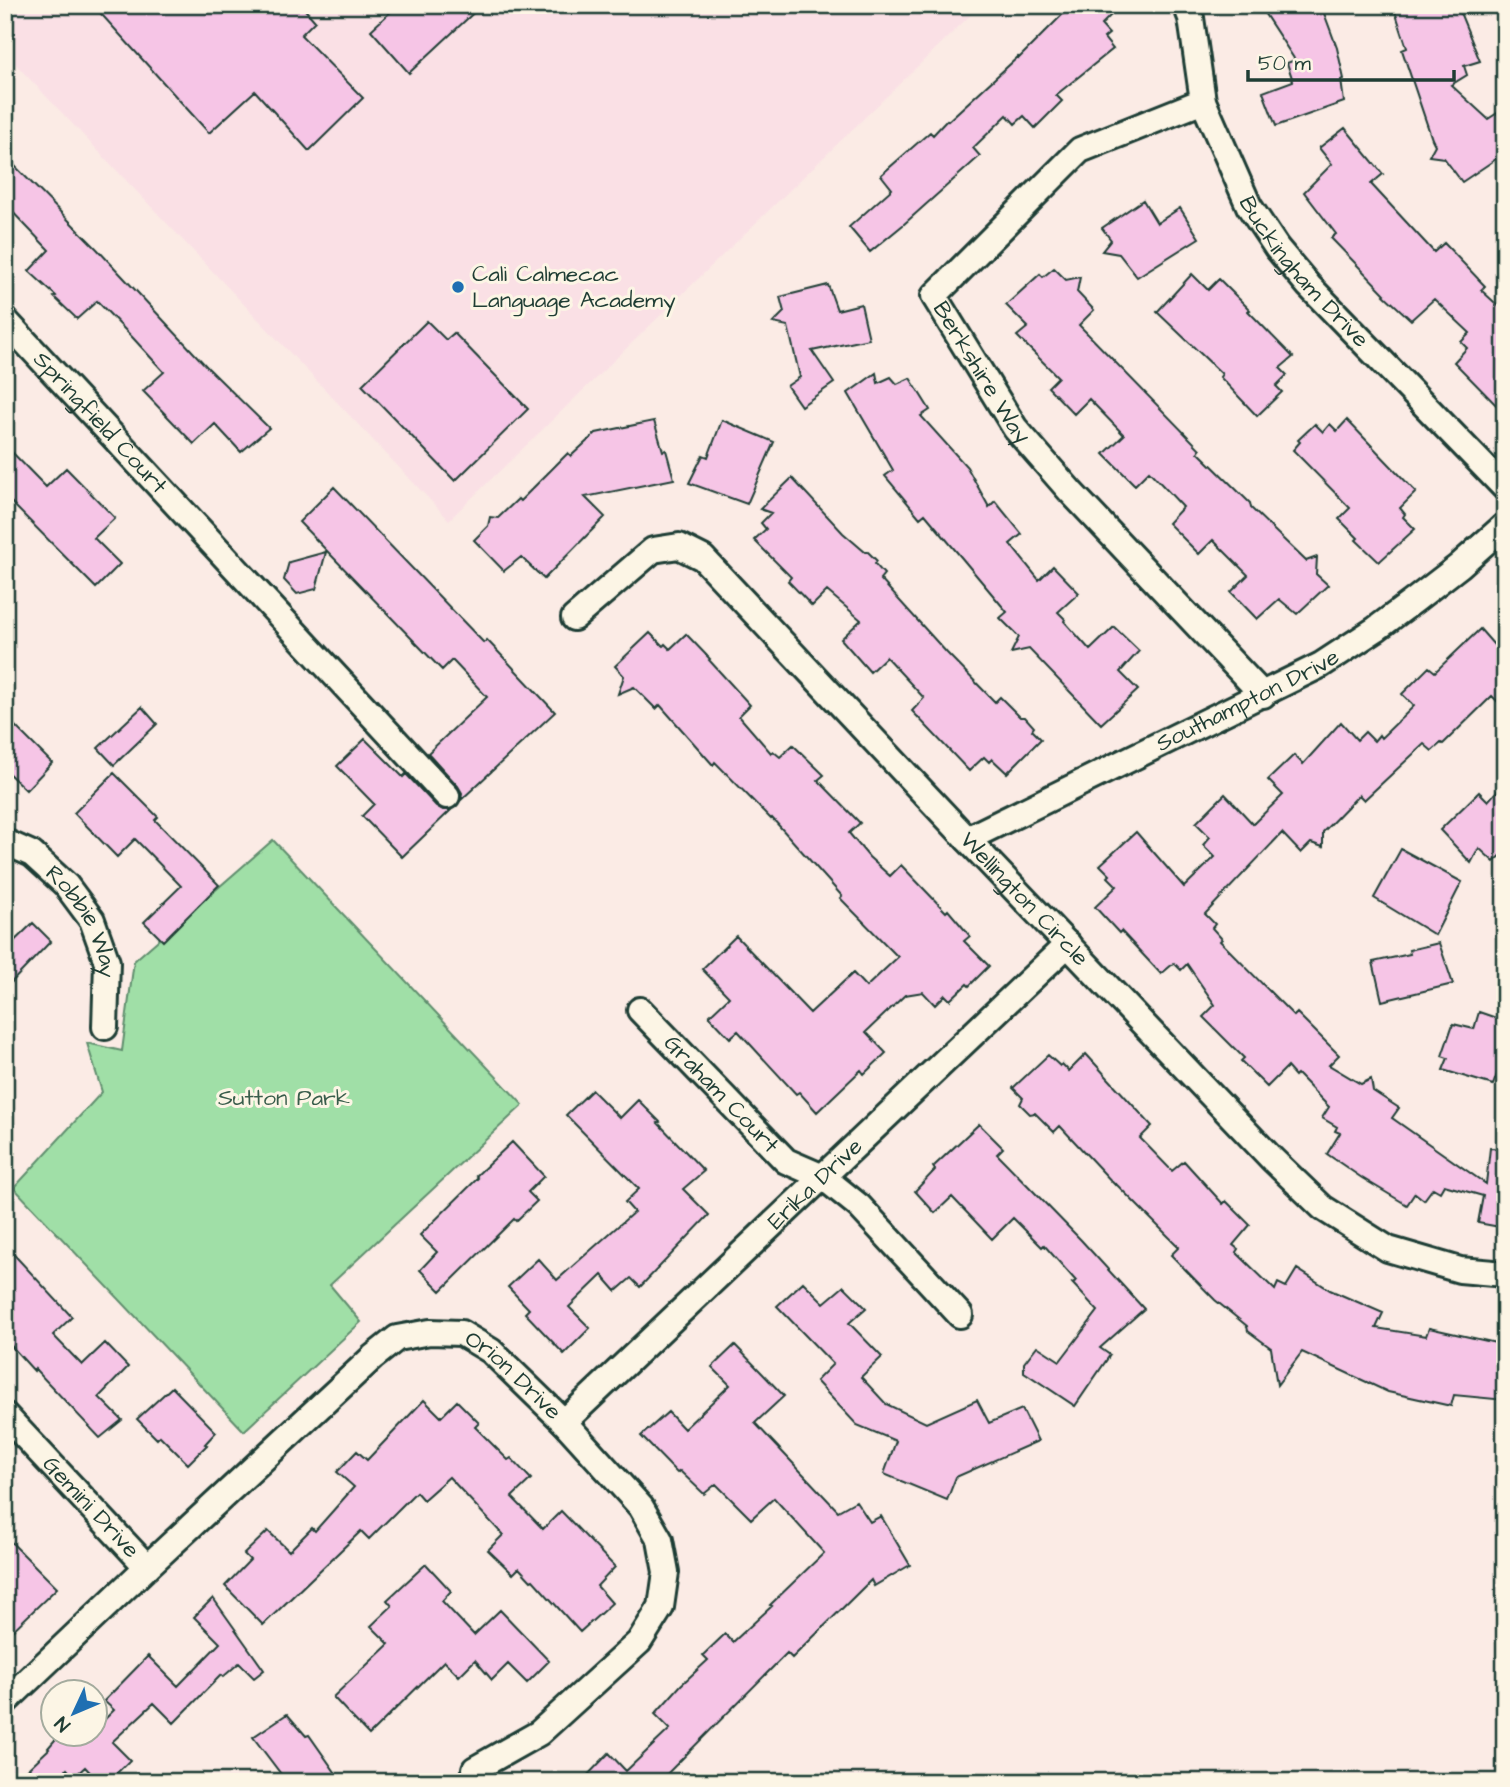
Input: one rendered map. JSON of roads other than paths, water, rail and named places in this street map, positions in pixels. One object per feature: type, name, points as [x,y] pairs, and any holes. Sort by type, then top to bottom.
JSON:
[{"type":"street","name":"Buckingham Drive","points":[[1186,5],[1191,18],[1203,101],[1250,206],[1277,248],[1309,286],[1505,488]]},
{"type":"street","name":"Berkshire Way","points":[[1203,101],[1080,150],[934,296],[1015,428],[1070,491],[1263,695]]},
{"type":"street","name":"Springfield Court","points":[[5,320],[447,796]]},
{"type":"street","name":"Southampton Drive","points":[[967,839],[1321,665],[1376,629],[1460,566],[1505,525]]},
{"type":"street","name":"Wellington Circle","points":[[574,618],[653,550],[680,546],[703,558],[1272,1159],[1323,1208],[1388,1249],[1460,1270],[1505,1274]]},
{"type":"street","name":"Robbie Way","points":[[5,842],[32,854],[66,885],[92,920],[107,962],[105,1027]]},
{"type":"street","name":"Erika Drive","points":[[564,1422],[1068,944]]},
{"type":"street","name":"Graham Court","points":[[640,1010],[786,1161],[823,1177],[859,1206],[960,1315]]},
{"type":"street","name":"Orion Drive","points":[[5,1702],[373,1357],[397,1338],[430,1332],[461,1333],[491,1351],[564,1422],[641,1507],[660,1540],[666,1572],[661,1607],[639,1642],[539,1733],[475,1769]]},
{"type":"street","name":"Gemini Drive","points":[[5,1415],[147,1567]]},
{"type":"place","name":"Cali Calmecac Language Academy","points":[[458,287]]},
{"type":"park label","name":"Sutton Park","points":[[284,1098]]}]
